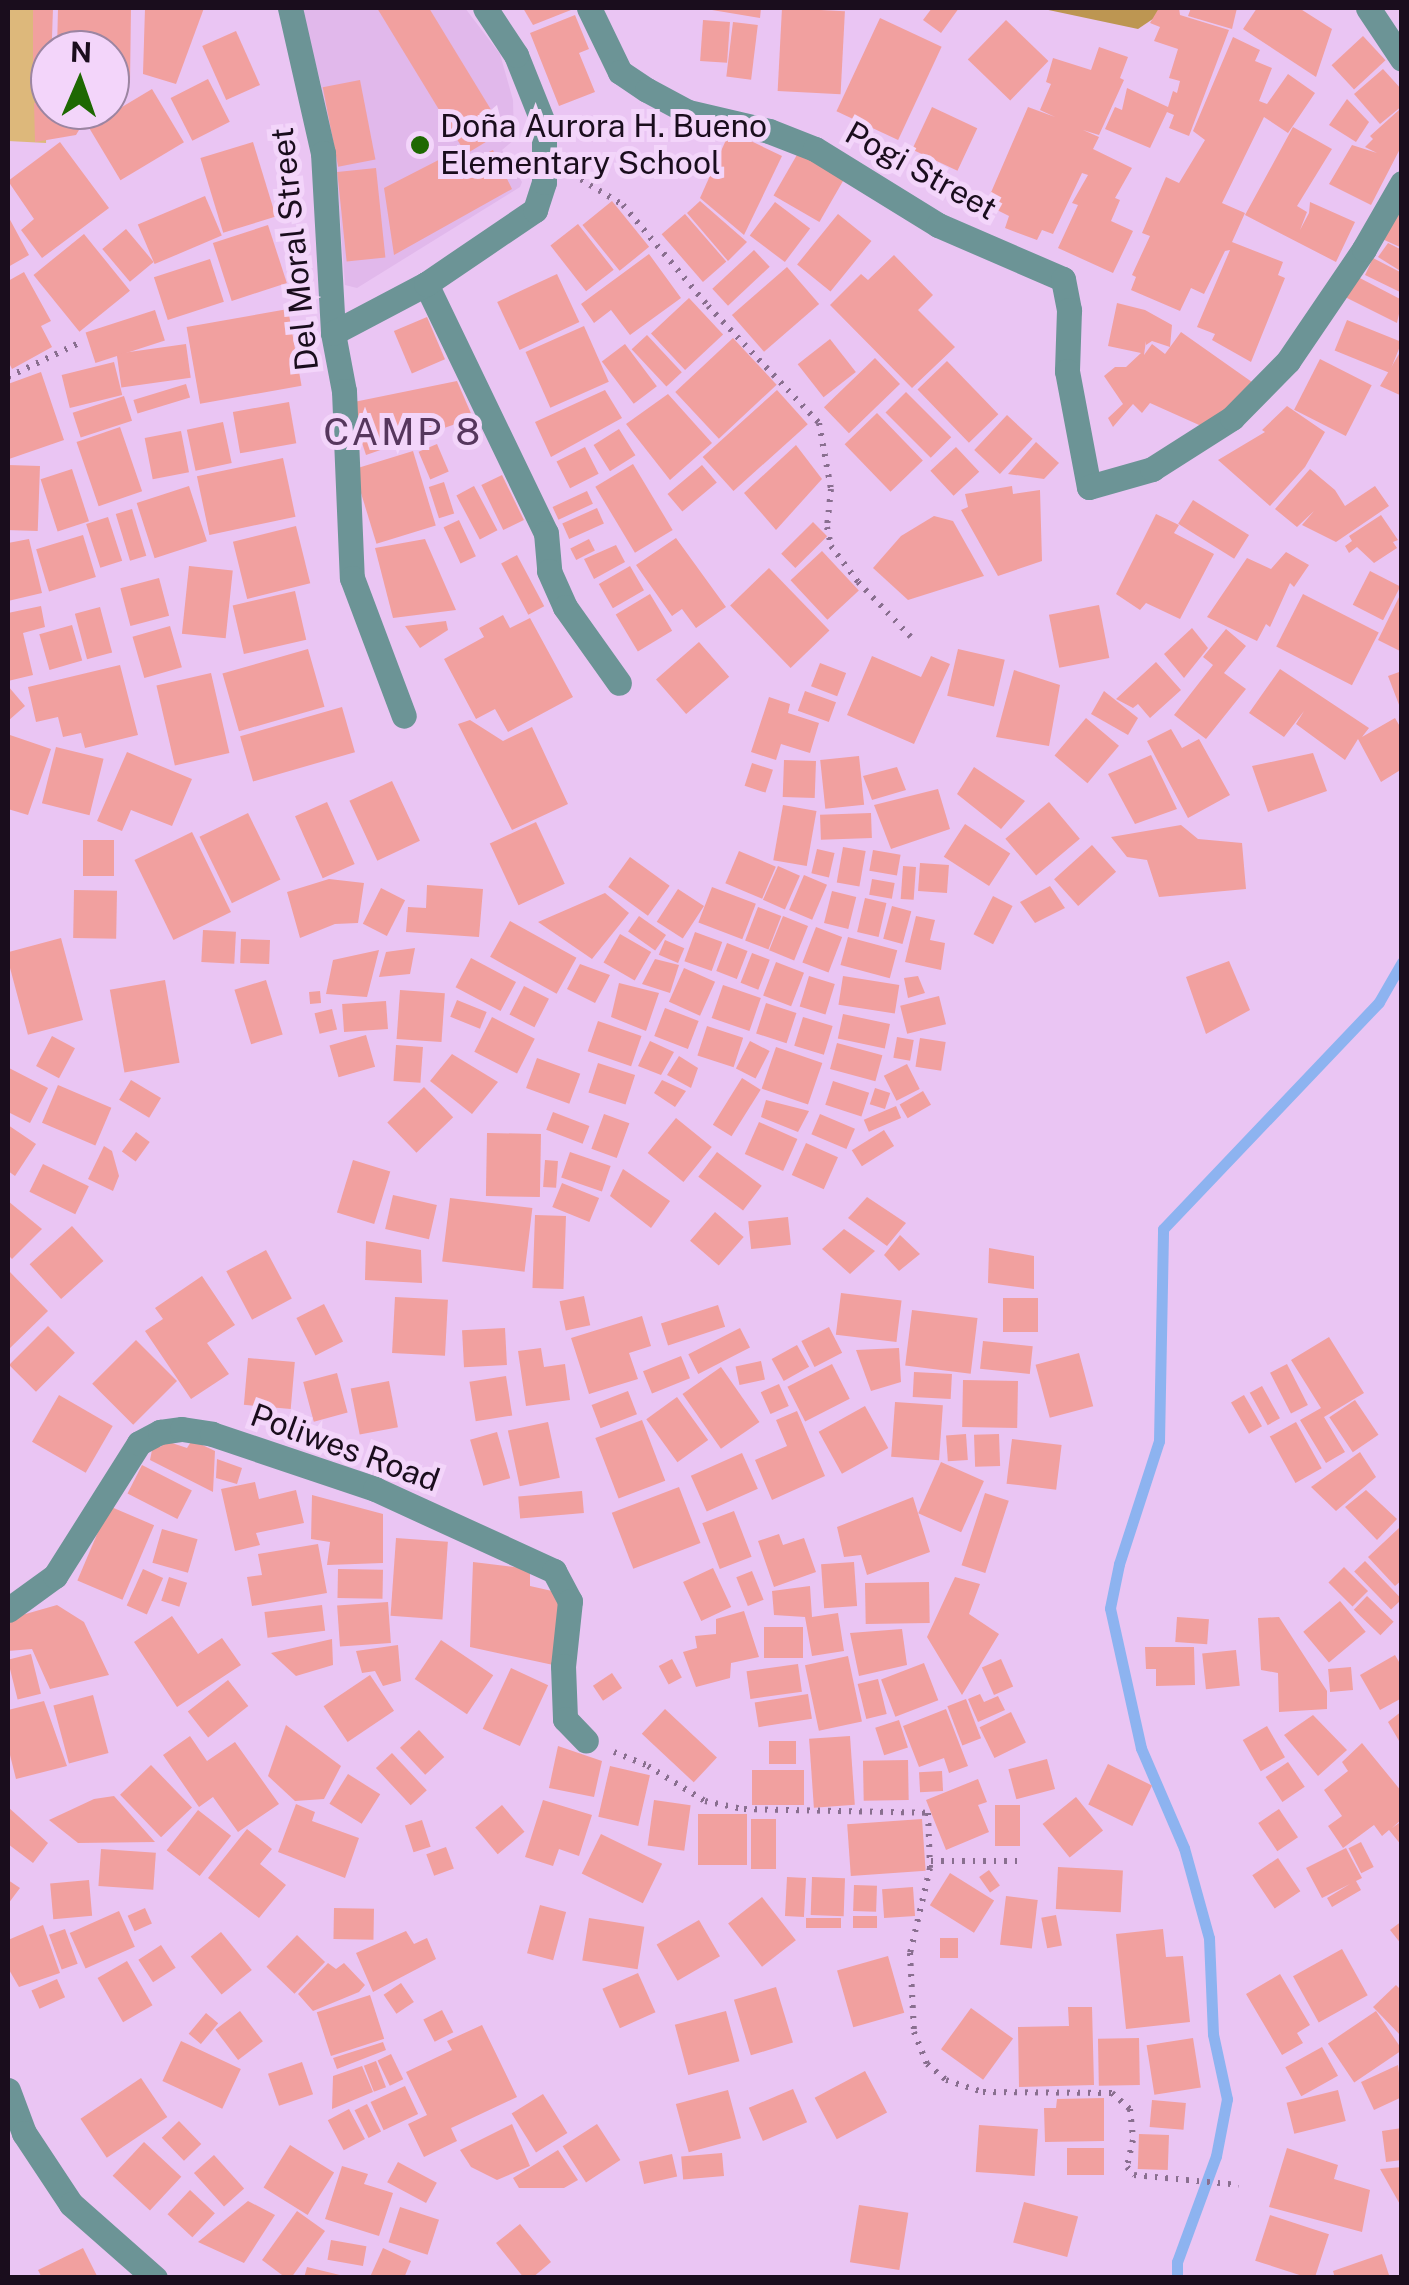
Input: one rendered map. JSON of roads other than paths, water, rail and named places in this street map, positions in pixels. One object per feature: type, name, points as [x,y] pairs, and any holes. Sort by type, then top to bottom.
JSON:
[{"type":"street","name":"Del Moral Street","points":[[290,8],[323,153],[333,333],[344,392],[352,578],[404,716]]},
{"type":"street","points":[[333,333],[426,284],[535,210],[544,182],[544,126],[516,55],[485,8]]},
{"type":"street","name":"Pogi Street","points":[[589,8],[620,72],[647,90],[688,112],[768,131],[815,149],[938,225],[1063,279],[1068,310],[1067,370],[1089,487],[1152,470],[1232,418],[1288,361],[1364,249],[1402,183]]},
{"type":"street","points":[[1368,8],[1402,59]]},
{"type":"street","points":[[426,284],[546,533],[549,571],[564,607],[619,682]]},
{"type":"street","name":"Poliwes Road","points":[[8,1610],[55,1576],[139,1444],[171,1430],[212,1434],[375,1489],[554,1571],[570,1600],[563,1666],[565,1719],[586,1740]]},
{"type":"street","points":[[8,2090],[24,2133],[72,2204],[154,2278]]},
{"type":"waterway","points":[[1177,2278],[1177,2262],[1216,2156],[1227,2099],[1213,2034],[1209,1938],[1184,1848],[1141,1748],[1110,1608],[1119,1564],[1159,1441],[1163,1229],[1379,1002],[1402,962]]},
{"type":"place","name":"Doña Aurora H. Bueno Elementary School","points":[[420,145]]},
{"type":"district","name":"CAMP 8","points":[[403,432]]}]
